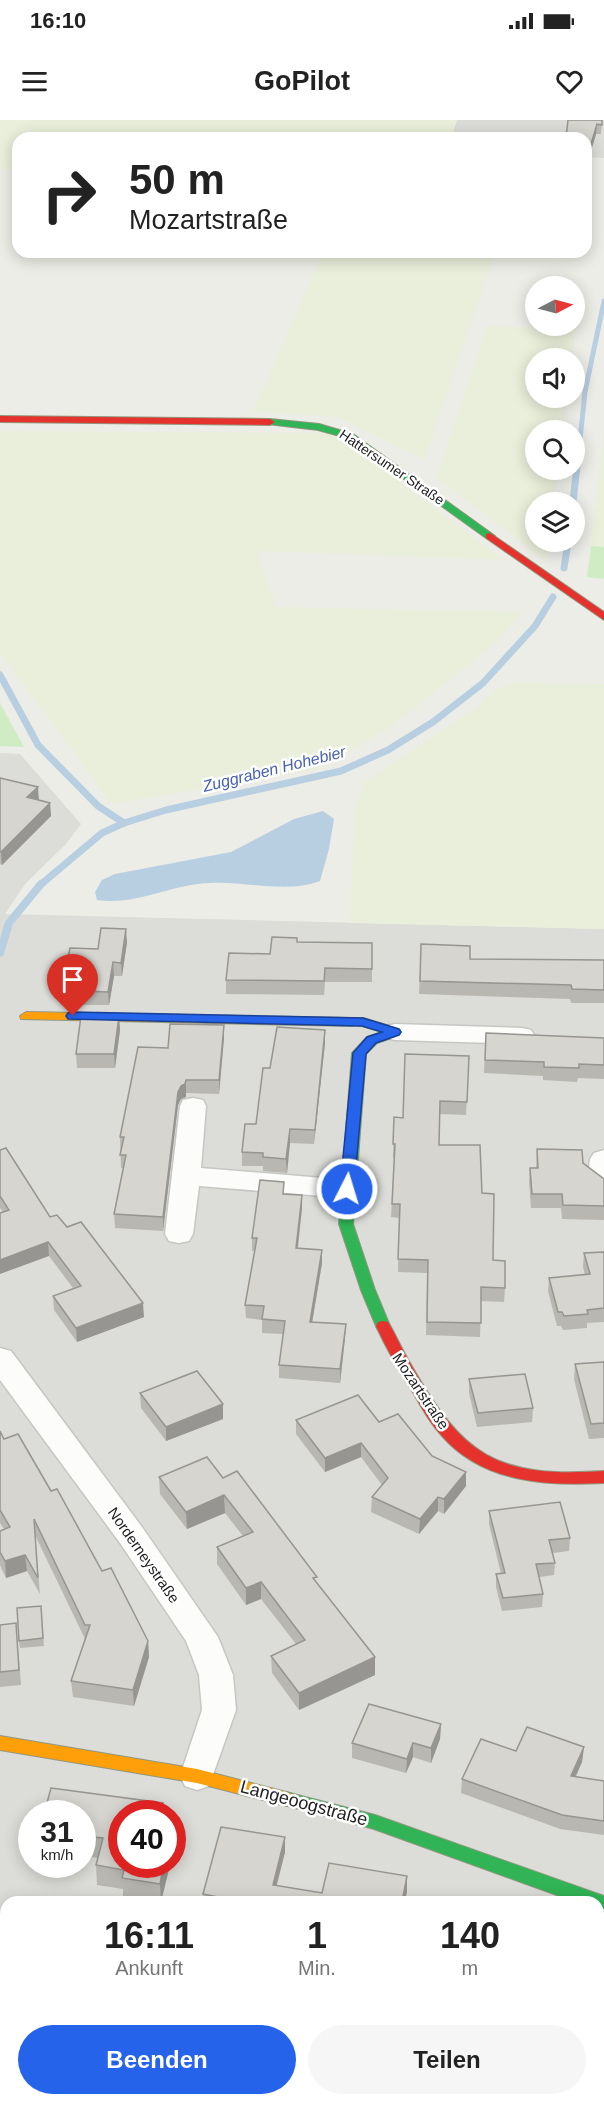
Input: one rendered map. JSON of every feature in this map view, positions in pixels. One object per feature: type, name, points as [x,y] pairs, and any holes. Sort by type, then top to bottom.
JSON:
[{"type":"street","name":"Hattersumer Straße","points":[[0,419],[266,422],[336,429],[359,442],[604,616]]},
{"type":"street","name":"Mozartstraße","points":[[26,1016],[363,1022],[395,1032],[551,1037]]},
{"type":"street","name":"Mozartstraße","points":[[395,1032],[372,1040],[359,1053],[346,1224],[368,1290],[393,1349],[432,1411],[455,1441],[480,1460],[512,1473],[558,1480],[604,1477]]},
{"type":"street","points":[[179,1234],[193,1106]]},
{"type":"street","points":[[186,1176],[347,1189]]},
{"type":"street","name":"Norderneystraße","points":[[0,1358],[118,1517],[201,1637],[216,1675],[219,1710],[197,1776]]},
{"type":"street","name":"Langeoogstraße","points":[[0,1743],[197,1776],[375,1822],[581,1896]]},
{"type":"shaded area","points":[[457,120],[604,120],[604,158],[592,157],[592,132],[453,132]]},
{"type":"shaded area","points":[[0,753],[20,754],[81,824],[66,844],[25,884],[5,914],[604,929],[604,1896],[0,1896]]},
{"type":"green space","points":[[0,120],[457,120],[453,132],[12,132],[12,169],[0,169]]},
{"type":"green space","points":[[320,258],[493,258],[425,460],[338,417],[253,412]]},
{"type":"green space","points":[[487,326],[525,327],[525,336],[575,336],[573,348],[525,348],[525,408],[566,408],[564,420],[525,420],[525,480],[556,480],[555,492],[525,492],[525,545],[436,477]]},
{"type":"green space","points":[[604,430],[604,547],[591,546]]},
{"type":"green space","points":[[0,431],[334,433],[504,560],[258,551],[276,607],[524,612],[492,646],[392,726],[319,769],[112,804],[0,653]]},
{"type":"green space","points":[[591,546],[604,547],[604,579],[587,577]]},
{"type":"green space","points":[[534,552],[547,552],[546,561]]},
{"type":"green space","points":[[512,683],[604,684],[604,929],[350,923],[355,806],[364,783],[476,708],[496,689]]},
{"type":"green space","points":[[0,703],[24,747],[0,746]]},
{"type":"water","points":[[323,811],[334,819],[320,881],[293,887],[224,883],[196,884],[140,898],[97,900],[95,892],[102,880],[115,874],[231,852],[294,819]]},
{"type":"building","points":[[568,120],[602,120],[602,125],[597,124],[592,141],[592,132],[567,132]]},
{"type":"building","points":[[0,778],[38,787],[27,797],[50,803],[1,852],[0,851]]},
{"type":"building","points":[[101,928],[126,929],[121,963],[113,962],[108,992],[84,991],[86,974],[65,973],[70,948],[98,949]]},
{"type":"building","points":[[272,937],[297,938],[297,942],[372,943],[372,969],[325,968],[324,981],[226,980],[229,953],[270,954]]},
{"type":"building","points":[[421,944],[470,946],[470,959],[604,960],[604,990],[572,989],[571,985],[420,981]]},
{"type":"building","points":[[81,1016],[119,1016],[114,1054],[76,1054]]},
{"type":"building","points":[[170,1024],[224,1025],[219,1080],[186,1080],[178,1092],[163,1217],[114,1214],[126,1155],[120,1155],[124,1137],[120,1137],[138,1047],[168,1048]]},
{"type":"building","points":[[277,1027],[325,1030],[315,1130],[290,1129],[286,1159],[263,1157],[263,1153],[242,1152],[245,1124],[256,1124],[263,1068],[270,1068]]},
{"type":"building","points":[[486,1033],[604,1038],[604,1065],[579,1064],[579,1068],[544,1067],[544,1062],[485,1060]]},
{"type":"building","points":[[405,1054],[469,1056],[467,1102],[440,1101],[439,1145],[480,1145],[482,1193],[494,1194],[493,1260],[505,1261],[505,1288],[481,1287],[481,1323],[427,1322],[428,1260],[398,1259],[400,1204],[392,1204],[395,1144],[393,1144],[394,1117],[403,1118]]},
{"type":"building","points":[[6,1148],[50,1217],[57,1215],[67,1227],[81,1222],[143,1303],[76,1328],[53,1296],[81,1286],[48,1242],[0,1260],[0,1213],[9,1210],[0,1196],[0,1150]]},
{"type":"building","points":[[537,1149],[582,1150],[583,1163],[604,1179],[604,1206],[563,1205],[562,1194],[532,1194],[530,1168],[538,1168]]},
{"type":"building","points":[[260,1180],[284,1182],[283,1194],[302,1195],[296,1248],[322,1250],[310,1322],[346,1324],[340,1369],[279,1365],[285,1321],[262,1319],[264,1306],[245,1305],[257,1238],[252,1238]]},
{"type":"building","points":[[604,1252],[604,1308],[587,1310],[588,1314],[564,1316],[562,1312],[558,1312],[549,1278],[590,1274],[584,1253]]},
{"type":"building","points":[[604,1362],[604,1423],[591,1424],[575,1364]]},
{"type":"building","points":[[197,1371],[223,1404],[166,1427],[140,1393]]},
{"type":"building","points":[[525,1374],[533,1408],[478,1413],[469,1379]]},
{"type":"building","points":[[358,1395],[379,1422],[398,1414],[432,1456],[466,1472],[444,1499],[438,1497],[420,1519],[372,1497],[388,1478],[361,1443],[325,1458],[296,1420]]},
{"type":"building","points":[[0,1431],[4,1439],[18,1434],[51,1491],[57,1489],[102,1571],[111,1568],[148,1641],[133,1690],[71,1681],[90,1625],[85,1625],[34,1519],[38,1578],[25,1555],[5,1561],[0,1552],[0,1531],[10,1527],[0,1510]]},
{"type":"building","points":[[207,1457],[223,1478],[237,1471],[317,1577],[313,1578],[375,1657],[299,1693],[271,1656],[305,1640],[261,1582],[246,1588],[217,1547],[253,1532],[224,1495],[186,1512],[159,1477]]},
{"type":"building","points":[[560,1502],[570,1538],[549,1540],[555,1563],[536,1564],[543,1594],[503,1598],[496,1574],[505,1573],[489,1511]]},
{"type":"building","points":[[41,1606],[43,1638],[19,1641],[17,1608]]},
{"type":"building","points":[[16,1623],[19,1670],[0,1672],[0,1625]]},
{"type":"building","points":[[369,1704],[441,1724],[431,1748],[413,1743],[407,1759],[352,1743]]},
{"type":"building","points":[[527,1727],[584,1747],[571,1776],[604,1781],[604,1821],[562,1815],[462,1779],[481,1739],[516,1751]]},
{"type":"building","points":[[51,1788],[141,1800],[108,1800],[108,1867],[96,1865],[103,1838],[96,1837],[96,1800],[48,1800]]},
{"type":"building","points":[[221,1827],[285,1837],[273,1885],[322,1893],[329,1863],[407,1876],[403,1896],[213,1896],[203,1894]]},
{"type":"building","points":[[122,1878],[161,1878],[160,1884]]},
{"type":"waterway","name":"Zuggraben Hohebier","points":[[582,420],[585,392],[604,301]]},
{"type":"waterway","name":"Zuggraben Hohebier","points":[[574,492],[575,480]]},
{"type":"waterway","name":"Zuggraben Hohebier","points":[[564,568],[566,552]]},
{"type":"waterway","name":"Zuggraben Hohebier","points":[[124,823],[166,810],[341,771],[388,750],[433,722],[483,683],[535,626],[553,597]]},
{"type":"waterway","points":[[0,675],[38,745],[98,806],[124,823]]},
{"type":"waterway","name":"Zuggraben Hohebier","points":[[40,885],[102,833],[124,823]]},
{"type":"waterway","name":"Zuggraben Hohebier","points":[[0,953],[9,923],[40,885]]},
{"type":"traffic: fast","points":[[270,422],[319,427],[350,436],[490,536]]},
{"type":"traffic: fast","points":[[353,1022],[363,1022],[395,1032],[372,1040],[359,1053],[346,1224],[368,1290],[383,1326]]},
{"type":"traffic: fast","points":[[286,1799],[375,1822],[581,1896]]},
{"type":"traffic: slow","points":[[26,1016],[353,1022]]},
{"type":"traffic: slow","points":[[0,1743],[197,1776],[286,1799]]},
{"type":"traffic: jam","points":[[0,419],[270,422]]},
{"type":"traffic: jam","points":[[490,536],[604,617]]},
{"type":"traffic: jam","points":[[383,1326],[437,1420],[446,1432],[473,1455],[508,1471],[526,1475],[564,1479],[604,1477]]},
{"type":"route","points":[[73,1016],[363,1022],[395,1032],[372,1040],[359,1053],[347,1189]]}]
